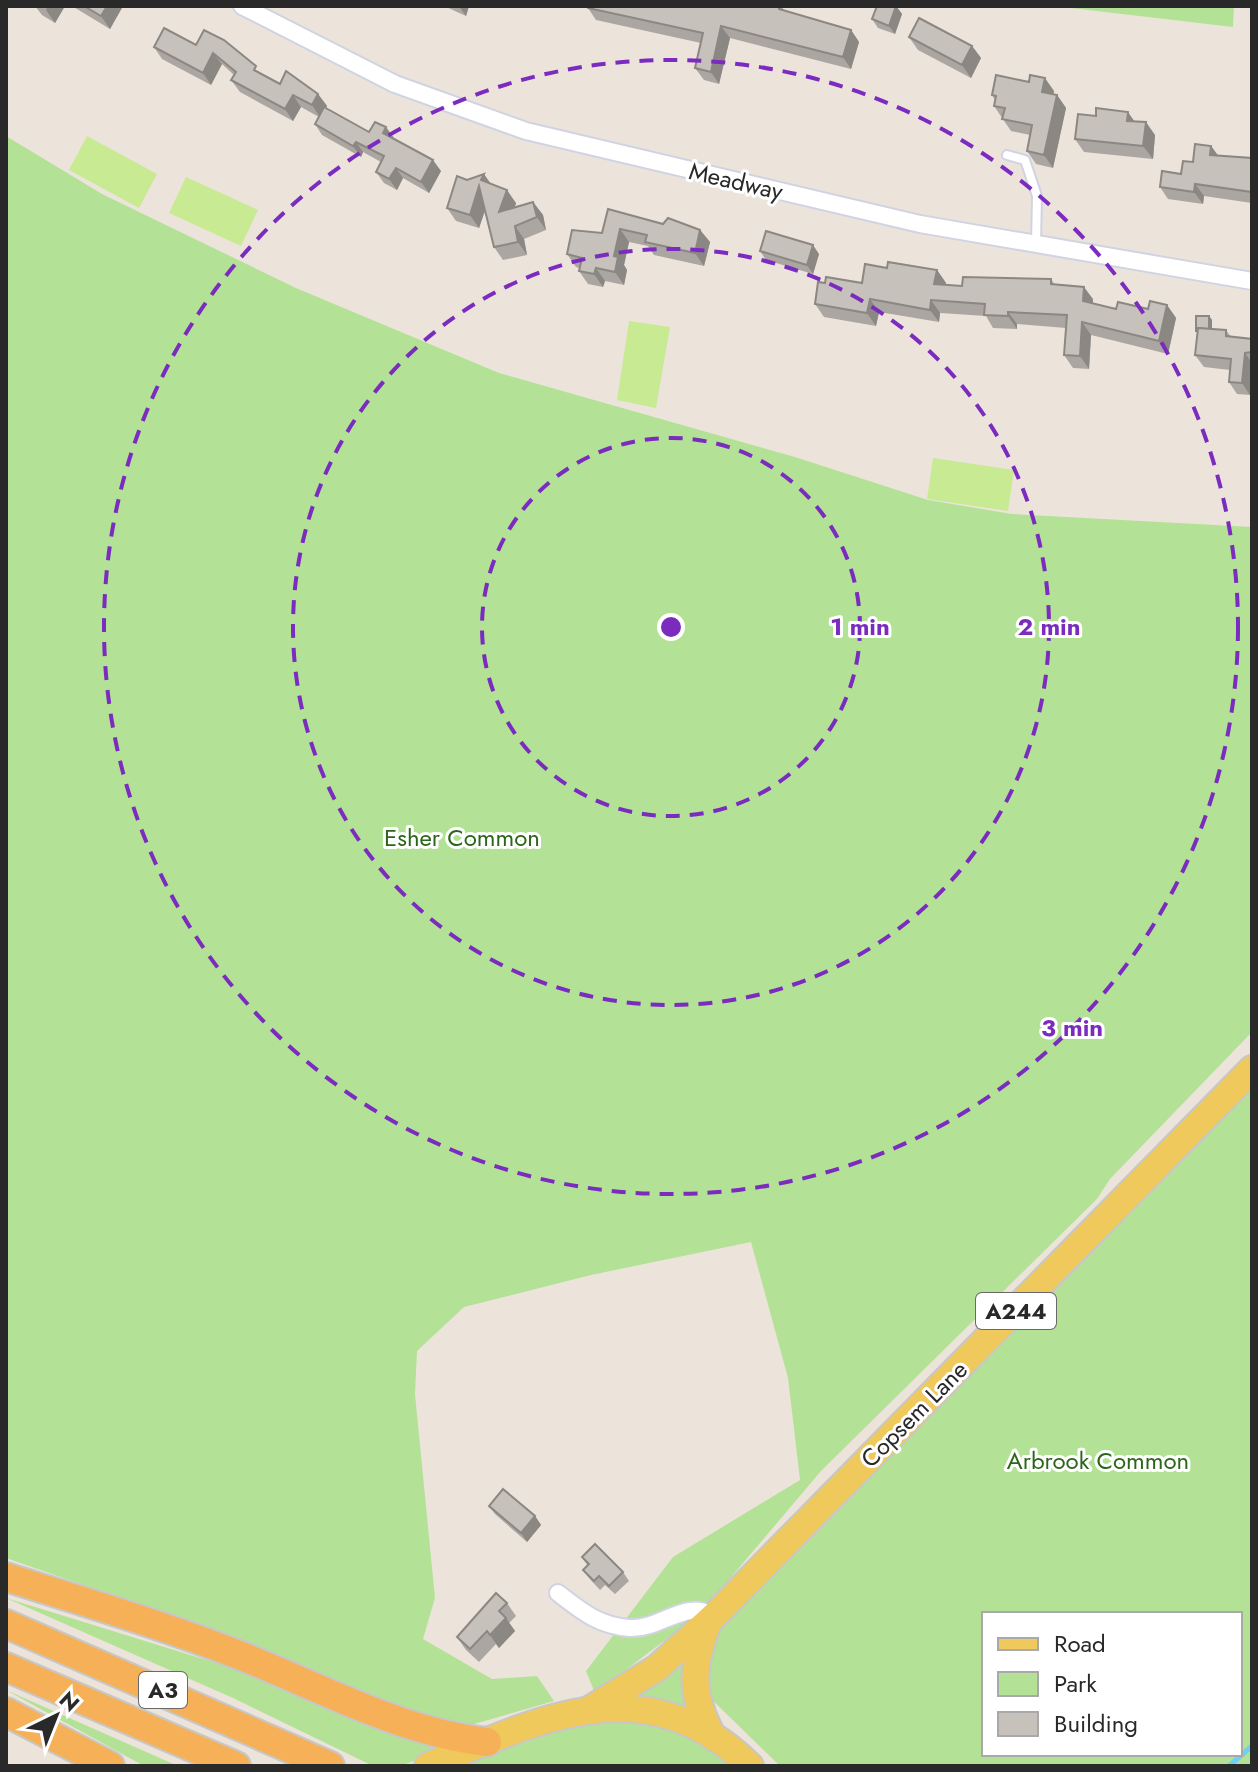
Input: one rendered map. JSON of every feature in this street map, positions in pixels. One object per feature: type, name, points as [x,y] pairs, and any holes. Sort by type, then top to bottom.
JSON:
[{"type":"highway","points":[[6,1577],[201,1640],[443,1737],[487,1742]]},
{"type":"highway","name":"A3","points":[[6,1624],[325,1763]]},
{"type":"highway","name":"A3","points":[[6,1667],[236,1766]]},
{"type":"highway","points":[[6,1712],[110,1766]]},
{"type":"main road","name":"Copsem Lane","points":[[587,1711],[657,1668],[712,1618],[1252,1069]]},
{"type":"main road","name":"Copsem Lane","points":[[712,1618],[696,1656],[693,1683],[696,1703],[713,1737]]},
{"type":"main road","points":[[428,1766],[556,1717],[640,1707],[687,1722],[713,1737],[750,1766]]},
{"type":"street","name":"Meadway","points":[[242,6],[395,84],[526,131],[905,221],[1252,281]]},
{"type":"street","points":[[558,1593],[596,1622],[633,1629],[694,1609],[712,1618]]},
{"type":"lane","points":[[1007,155],[1025,160],[1035,182],[1036,244]]},
{"type":"green space","points":[[1054,6],[1234,6],[1233,27]]},
{"type":"green space","name":"Esher Common","points":[[6,136],[102,194],[296,288],[499,373],[795,457],[928,500],[1012,514],[1252,527],[1252,1032],[1110,1179],[1097,1199],[821,1471],[700,1614],[595,1693],[586,1671],[673,1557],[800,1480],[788,1378],[751,1242],[591,1275],[464,1307],[417,1351],[415,1394],[435,1598],[423,1639],[492,1679],[537,1676],[554,1701],[457,1729],[195,1624],[6,1558]]},
{"type":"green space","points":[[87,136],[157,174],[139,208],[69,170]]},
{"type":"green space","points":[[186,177],[258,210],[241,246],[169,213]]},
{"type":"green space","points":[[629,321],[670,327],[656,408],[617,400]]},
{"type":"green space","points":[[933,458],[1014,470],[1008,511],[927,499]]},
{"type":"green space","name":"Arbrook Common","points":[[1252,1077],[1252,1766],[780,1766],[709,1697],[708,1638]]},
{"type":"green space","points":[[6,1598],[239,1670],[389,1733],[415,1737],[447,1749],[400,1766],[373,1766],[233,1698]]},
{"type":"green space","points":[[685,1650],[691,1713],[668,1703],[632,1697]]},
{"type":"green space","points":[[6,1690],[178,1766],[144,1766]]},
{"type":"green space","points":[[609,1714],[680,1728],[732,1766],[454,1766]]},
{"type":"building","points":[[84,6],[107,6],[101,16]]},
{"type":"building","points":[[588,6],[779,6],[779,9],[851,30],[843,57],[721,26],[711,72],[695,68],[703,33]]},
{"type":"building","points":[[877,6],[896,6],[889,26],[872,19]]},
{"type":"building","points":[[919,18],[972,46],[962,65],[909,37]]},
{"type":"building","points":[[164,28],[196,45],[204,30],[224,40],[256,66],[254,70],[280,84],[286,71],[318,94],[312,105],[293,95],[285,109],[231,80],[236,72],[213,53],[203,73],[154,47]]},
{"type":"building","points":[[996,75],[1029,82],[1030,75],[1045,78],[1042,92],[1057,95],[1044,155],[1027,151],[1032,125],[1002,119],[1005,108],[994,106],[996,96],[992,95]]},
{"type":"building","points":[[324,107],[369,132],[375,122],[386,127],[383,133],[433,160],[421,182],[396,168],[389,179],[376,172],[384,156],[356,142],[353,146],[315,124]]},
{"type":"building","points":[[1096,108],[1128,112],[1127,121],[1146,122],[1143,146],[1075,139],[1078,114],[1096,116]]},
{"type":"building","points":[[1195,144],[1211,146],[1210,155],[1252,158],[1252,192],[1195,184],[1194,192],[1160,187],[1162,171],[1181,174],[1183,161],[1193,162]]},
{"type":"building","points":[[484,174],[481,180],[507,190],[499,212],[533,202],[537,217],[515,226],[518,242],[494,247],[479,186],[470,215],[447,208],[457,176],[467,180]]},
{"type":"building","points":[[608,209],[663,224],[668,218],[700,230],[695,253],[645,242],[647,235],[620,229],[614,256],[618,257],[615,272],[596,268],[594,274],[579,271],[582,258],[567,254],[572,230],[602,233]]},
{"type":"building","points":[[766,231],[813,245],[807,265],[760,251]]},
{"type":"building","points":[[888,262],[937,270],[934,284],[962,286],[963,277],[1051,279],[1051,284],[1084,287],[1083,301],[1116,309],[1118,302],[1148,309],[1150,301],[1167,305],[1159,341],[1082,322],[1080,356],[1064,355],[1067,315],[1008,312],[1008,316],[984,315],[985,304],[931,300],[930,310],[870,299],[867,313],[815,304],[818,282],[825,283],[826,277],[862,283],[865,264],[887,268]]},
{"type":"building","points":[[1196,316],[1209,316],[1209,329],[1198,328],[1196,331]]},
{"type":"building","points":[[1198,328],[1226,330],[1226,336],[1252,339],[1252,352],[1245,353],[1242,383],[1229,382],[1231,359],[1195,355]]},
{"type":"building","points":[[503,1489],[535,1516],[521,1533],[489,1506]]},
{"type":"building","points":[[595,1544],[623,1572],[609,1586],[599,1576],[594,1581],[583,1570],[589,1564],[582,1557]]},
{"type":"building","points":[[496,1593],[507,1603],[499,1611],[506,1618],[490,1635],[487,1631],[470,1649],[457,1637]]},
{"type":"waterway","points":[[1242,1755],[1252,1746]]},
{"type":"waterway","points":[[1229,1766],[1240,1756]]}]
